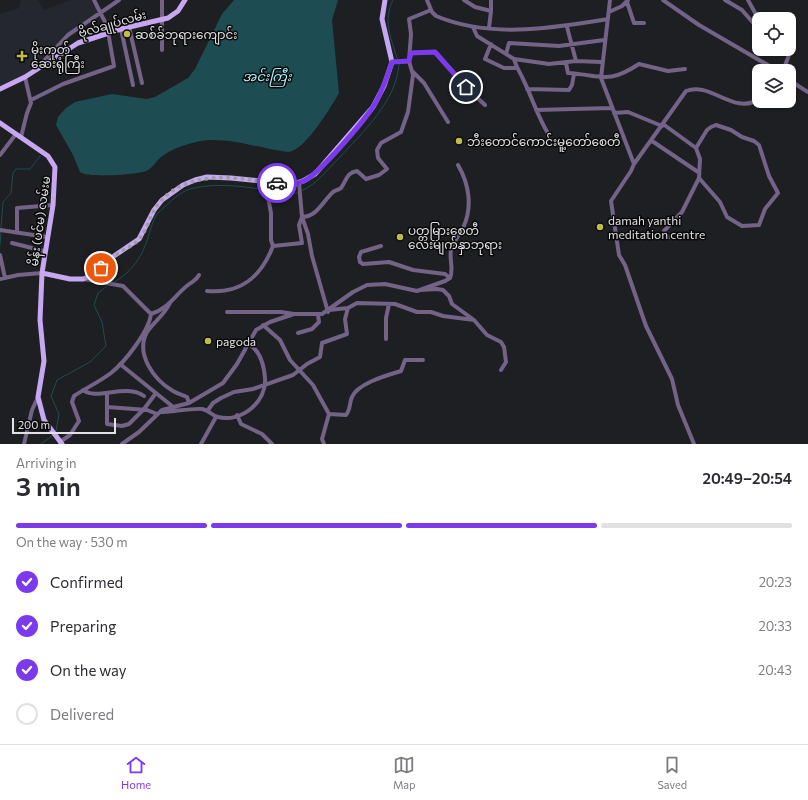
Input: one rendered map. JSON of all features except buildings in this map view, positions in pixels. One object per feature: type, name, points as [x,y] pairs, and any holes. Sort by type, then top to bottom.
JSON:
[{"type":"main road","name":"ဗိုလ်‌ချုပ်‌လမ်း","points":[[0,89],[25,77],[71,46],[121,29],[162,20],[178,11],[185,0]]},
{"type":"main road","points":[[42,274],[70,280],[83,279],[93,275],[111,258],[136,243],[143,234],[150,215],[159,202],[182,185],[207,177],[265,181],[285,184],[299,183],[308,179],[320,169],[373,107],[397,61],[382,22],[382,12],[385,0]]},
{"type":"main road","name":"မိန်း (ပင်မ) လမ်းမ","points":[[0,123],[48,156],[54,163],[56,176],[53,205],[46,237],[42,274],[40,320],[44,362],[38,396]]},
{"type":"main road","points":[[38,396],[44,420],[61,443]]},
{"type":"street","points":[[31,100],[63,84],[114,66],[108,33],[94,0]]},
{"type":"street","points":[[35,70],[63,40],[118,0]]},
{"type":"street","points":[[162,0],[162,50]]},
{"type":"street","points":[[428,0],[434,15],[446,20],[473,27],[524,29],[567,27],[608,19]]},
{"type":"street","points":[[464,0],[475,7],[491,11]]},
{"type":"street","points":[[489,28],[491,11],[490,0]]},
{"type":"street","points":[[610,0],[601,62],[601,78],[634,164]]},
{"type":"street","points":[[663,0],[699,25],[766,64]]},
{"type":"street","points":[[725,0],[742,10],[752,22]]},
{"type":"street","points":[[748,0],[755,12]]},
{"type":"street","points":[[609,12],[628,1],[634,22],[644,23]]},
{"type":"street","points":[[273,246],[302,243],[299,224],[302,218],[309,216],[324,204],[334,191],[340,189],[347,175],[354,171],[360,172],[366,180],[379,175],[387,169],[378,158],[377,150],[386,140],[398,135],[404,125],[408,112],[412,70],[409,61],[411,53],[411,34],[409,19],[431,10]]},
{"type":"street","points":[[129,27],[142,83]]},
{"type":"street","points":[[473,27],[477,36],[514,59],[549,64],[576,61],[601,62]]},
{"type":"street","points":[[567,27],[576,61]]},
{"type":"street","points":[[121,29],[133,85]]},
{"type":"street","points":[[506,54],[509,43],[546,46],[571,45],[604,40]]},
{"type":"street","points":[[491,44],[485,59],[504,68],[517,68]]},
{"type":"street","points":[[411,53],[435,52],[466,87],[486,105]]},
{"type":"street","points":[[514,59],[536,110],[549,135]]},
{"type":"street","points":[[397,61],[409,61]]},
{"type":"street","points":[[566,63],[568,73],[601,78],[618,76],[639,64],[668,71],[685,69]]},
{"type":"street","points":[[412,70],[424,83],[448,122]]},
{"type":"street","points":[[527,88],[569,90],[572,85],[574,74]]},
{"type":"street","points":[[21,137],[31,100],[25,77]]},
{"type":"street","points":[[796,84],[808,92]]},
{"type":"street","points":[[694,444],[678,405],[672,379],[646,326],[634,295],[625,265],[618,253],[611,201],[632,171],[634,164],[652,141],[683,94],[689,90],[710,93],[735,104],[752,102]]},
{"type":"street","points":[[536,110],[613,110],[628,112],[662,125],[696,148],[700,159],[698,172],[699,178],[720,202],[727,217],[742,226],[759,225],[765,209],[778,193],[769,176],[759,145],[731,130],[716,125],[707,130],[696,148]]},
{"type":"street","points":[[0,155],[16,134]]},
{"type":"street","points":[[652,141],[698,172]]},
{"type":"street","points":[[417,290],[450,278],[452,271],[451,248],[464,225],[469,205],[466,185],[458,165]]},
{"type":"street","points":[[669,237],[665,235],[664,231],[682,212],[699,178]]},
{"type":"street","points":[[207,291],[222,293],[245,285],[268,261],[273,246],[271,240],[271,213],[265,181]]},
{"type":"street","points":[[299,183],[302,218],[308,234],[312,256],[328,311]]},
{"type":"street","points":[[17,232],[17,208],[53,205]]},
{"type":"street","points":[[1,230],[46,237]]},
{"type":"street","points":[[12,243],[44,251]]},
{"type":"street","points":[[381,246],[361,252],[359,257],[360,262],[363,264],[389,262],[412,270],[445,274],[450,278]]},
{"type":"street","points":[[0,256],[5,278]]},
{"type":"street","points":[[0,281],[5,278],[18,275],[42,274]]},
{"type":"street","points":[[0,281],[42,274]]},
{"type":"street","points":[[189,402],[187,397],[172,390],[156,376],[147,362],[142,349],[146,334],[170,304],[189,284],[196,281],[199,275]]},
{"type":"street","points":[[83,279],[125,288],[151,314]]},
{"type":"street","points":[[328,311],[353,292],[367,285],[385,284],[417,290],[443,290],[449,296],[452,304],[474,320],[487,335],[501,342],[504,347],[506,362],[501,370]]},
{"type":"street","points":[[227,312],[281,312],[318,315],[328,311],[348,308],[357,303],[390,304],[417,312],[431,312],[443,316],[474,320]]},
{"type":"street","points":[[61,443],[70,435],[79,421],[72,402],[74,396],[112,372],[140,339],[151,314],[170,304]]},
{"type":"street","points":[[386,339],[386,318],[390,304]]},
{"type":"street","points":[[208,410],[213,403],[221,398],[234,392],[247,390],[289,377],[320,357],[322,343],[348,334],[345,319],[348,308]]},
{"type":"street","points":[[125,443],[158,413],[172,406],[189,402],[222,383],[249,344],[256,330],[263,325],[294,314]]},
{"type":"street","points":[[298,333],[314,328],[318,324],[318,315]]},
{"type":"street","points":[[263,325],[280,340],[290,360],[313,385],[329,414],[322,436],[324,444]]},
{"type":"street","points":[[107,407],[144,409],[158,413],[198,409],[208,410],[216,417],[231,418],[255,405],[263,393],[265,384],[264,368],[257,350],[249,344]]},
{"type":"street","points":[[329,414],[346,415],[350,408],[352,397],[356,391],[389,373],[401,371],[405,360],[423,360]]},
{"type":"street","points":[[120,364],[172,406]]},
{"type":"street","points":[[83,390],[87,392],[107,393],[130,391],[144,396]]},
{"type":"street","points":[[107,393],[107,424],[122,426],[131,422],[144,409],[156,393]]},
{"type":"street","points":[[24,444],[32,410],[38,396]]},
{"type":"street","points":[[237,415],[240,424],[262,434],[272,444]]},
{"type":"street","points":[[201,444],[216,417]]},
{"type":"shaded area","name":"မိုးကုတ်‌ ‌ဆေးရုံကြီး","points":[[21,0],[38,0],[44,10],[71,0],[91,0],[99,12],[70,32],[44,56],[32,71],[0,86],[0,14],[19,8]]},
{"type":"water","name":"အင်းကြီး","points":[[234,0],[338,0],[332,20],[339,93],[308,139],[294,150],[288,152],[229,141],[210,140],[191,143],[172,150],[161,157],[150,169],[146,171],[132,174],[112,175],[92,175],[80,172],[73,155],[56,125],[58,117],[66,108],[75,102],[112,94],[147,99],[155,97],[188,78],[195,69],[222,14]]},
{"type":"waterway","points":[[393,0],[388,15],[388,23],[398,61]]},
{"type":"waterway","points":[[301,191],[312,185],[321,177],[377,116],[392,91],[397,78],[399,64]]},
{"type":"waterway","points":[[1,228],[3,202],[11,193],[13,173],[16,169],[30,169],[40,156]]},
{"type":"waterway","points":[[114,282],[124,276],[140,257],[157,214],[182,192],[202,186],[220,185],[265,190]]},
{"type":"waterway","points":[[268,191],[283,194],[298,193]]},
{"type":"waterway","points":[[0,245],[1,232]]},
{"type":"waterway","points":[[56,431],[59,414],[51,396],[57,380],[90,362],[106,346],[102,322],[94,305],[98,293],[107,286]]},
{"type":"waterway","points":[[41,444],[53,435]]},
{"type":"way so far","points":[[101,268],[111,258],[136,243],[146,229],[150,215],[159,202],[182,185],[207,177],[247,179],[277,183]]},
{"type":"place","name":"ဆစ်ခ်ဘုရားကျောင်း","points":[[127,34]]},
{"type":"place","name":"မိုးကုတ်‌ ‌ဆေးရုံကြီး","points":[[22,56]]},
{"type":"place","name":"ဘီးတောင်ကောင်းမူ့တော်စေတီ","points":[[459,141]]},
{"type":"place","name":"damah yanthi meditation centre","points":[[600,227]]},
{"type":"place","name":"ပတ္တမြား‌စေတီ‌ လေးမျက်နှာဘုရား","points":[[400,237]]},
{"type":"place","name":"pagoda","points":[[208,341]]},
{"type":"route","points":[[277,183],[299,183],[308,179],[320,169],[373,107],[384,86],[392,62],[409,61],[411,53],[428,51],[435,52],[466,87]]}]
